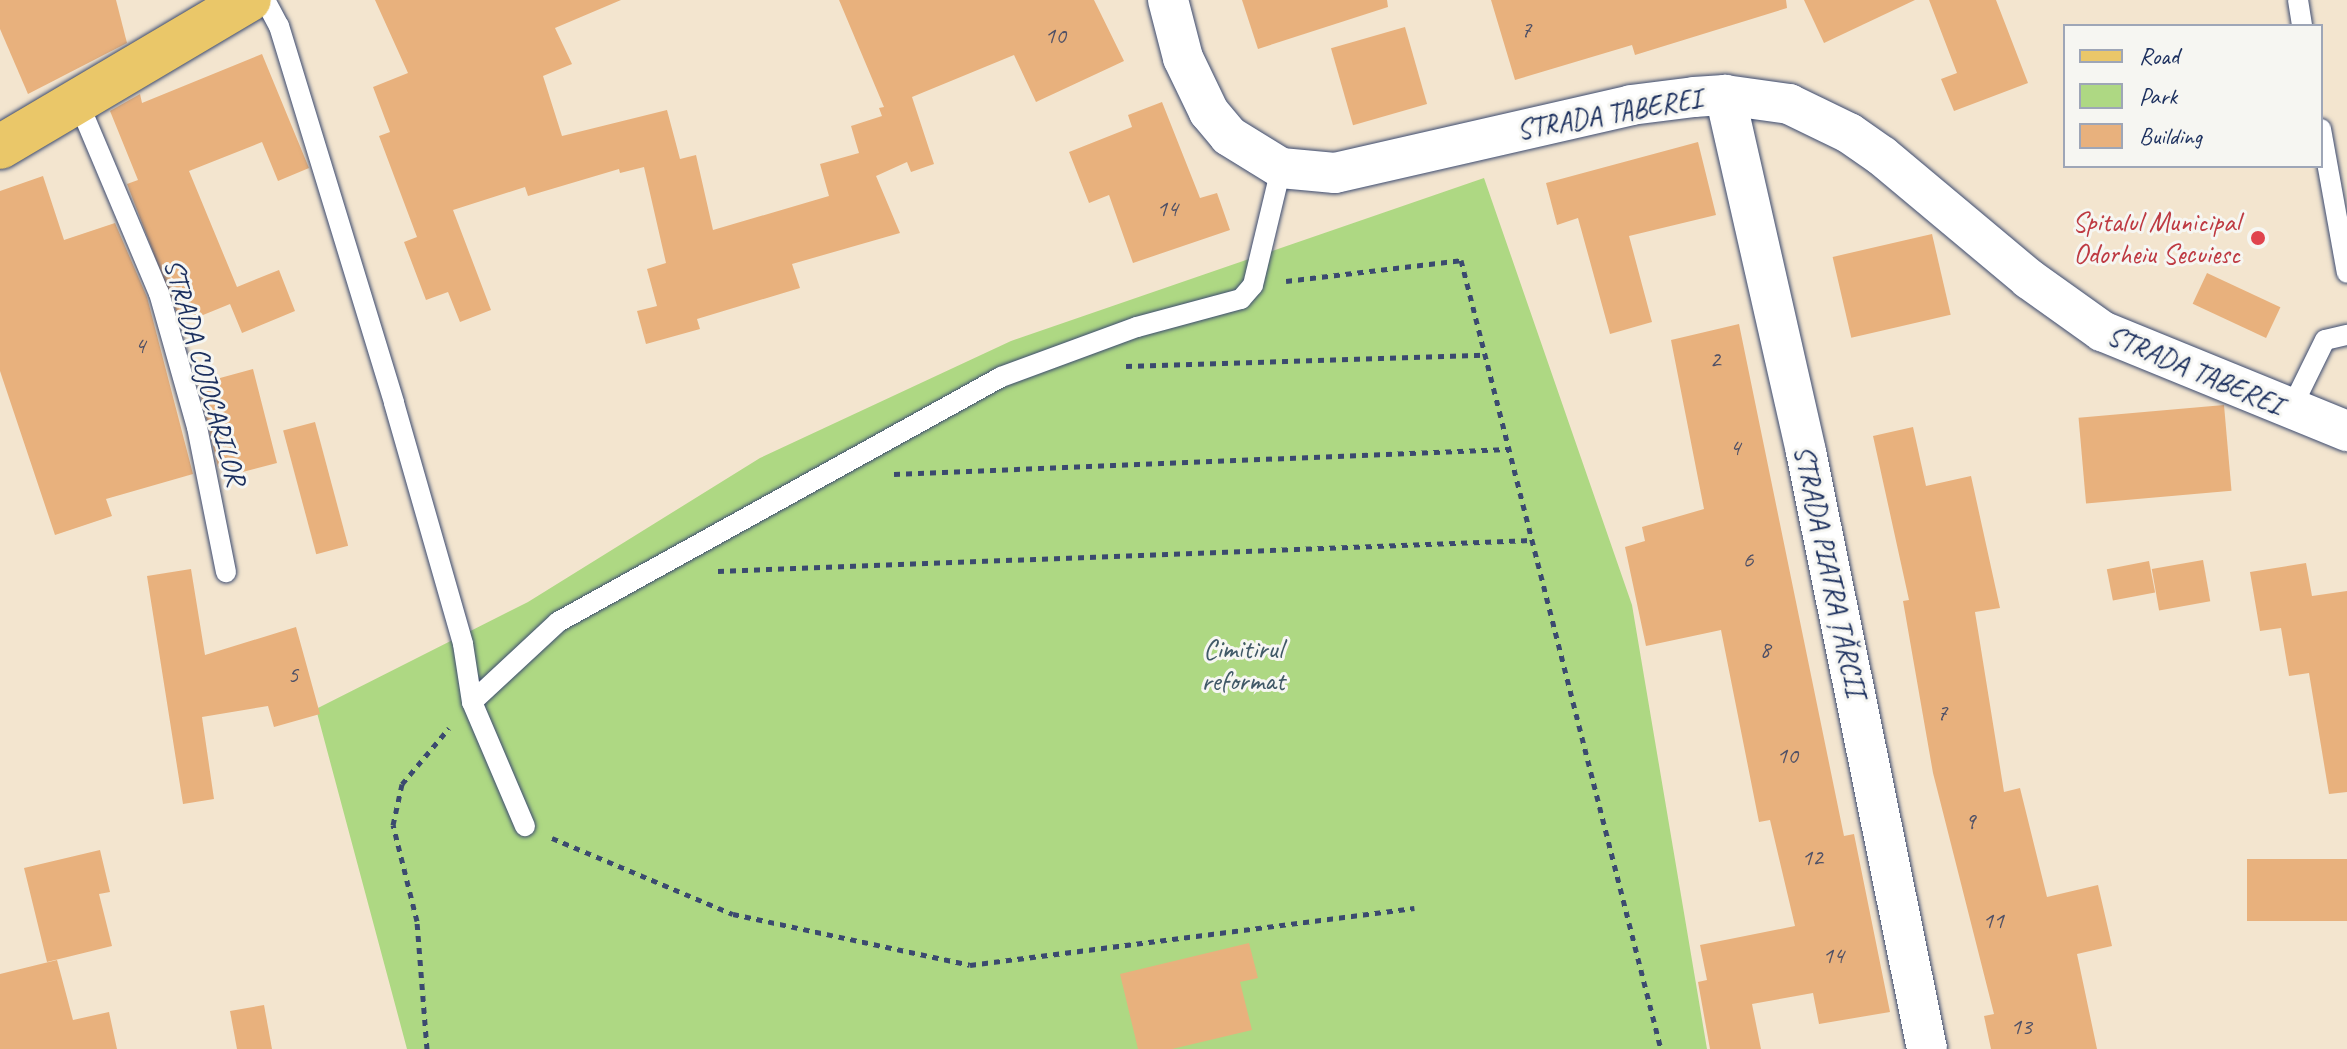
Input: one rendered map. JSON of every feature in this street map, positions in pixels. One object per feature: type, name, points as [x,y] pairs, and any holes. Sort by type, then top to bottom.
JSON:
[{"type":"main road","points":[[0,147],[79,104],[249,0]]},
{"type":"street","name":"STRADA TABEREI","points":[[1168,0],[1183,58],[1209,112],[1229,136],[1281,168],[1335,173],[1631,105],[1725,95],[1789,104],[1849,133],[2102,331],[2290,411],[2347,431]]},
{"type":"street","name":"STRADA PIATRA ȚĂRCII","points":[[1725,95],[1806,452],[1927,1049]]},
{"type":"lane","points":[[265,0],[279,26],[394,403],[463,644],[472,702],[525,826]]},
{"type":"lane","points":[[2298,0],[2302,24]]},
{"type":"lane","name":"STRADA COJOCARILOR","points":[[79,104],[159,293],[197,427],[226,572]]},
{"type":"lane","points":[[2323,140],[2347,273]]},
{"type":"lane","points":[[472,702],[558,622],[1001,377],[1137,327],[1241,299],[1253,285],[1281,168]]},
{"type":"lane","points":[[2290,411],[2325,340],[2347,335]]},
{"type":"path","points":[[1253,285],[1461,260],[1661,1049]]},
{"type":"path","points":[[1119,366],[1484,355]]},
{"type":"path","points":[[821,477],[1508,449]]},
{"type":"path","points":[[708,571],[1532,540]]},
{"type":"path","points":[[427,1049],[417,921],[393,825],[402,784],[472,702]]},
{"type":"path","points":[[525,826],[733,914],[970,965],[1414,908]]},
{"type":"green space","name":"Cimitirul reformat","points":[[1484,178],[1632,605],[1707,1049],[407,1049],[316,709],[528,602],[760,458],[1011,341]]},
{"type":"building","points":[[0,0],[116,0],[127,43],[28,94],[0,29]]},
{"type":"building","points":[[375,0],[621,0],[555,28],[572,64],[543,76],[562,136],[667,110],[680,159],[696,155],[713,230],[829,196],[820,164],[859,153],[851,126],[882,116],[879,108],[884,107],[839,0],[1094,0],[1124,61],[1036,102],[1014,55],[912,97],[934,164],[911,172],[907,162],[876,176],[900,233],[792,264],[800,288],[697,319],[700,329],[646,344],[637,311],[657,306],[647,269],[666,263],[644,167],[620,173],[619,169],[528,196],[525,187],[453,210],[491,310],[460,322],[448,292],[426,300],[404,242],[417,237],[379,136],[390,132],[373,87],[408,73]]},
{"type":"building","points":[[1242,0],[1387,0],[1388,7],[1258,49]]},
{"type":"building","points":[[1491,0],[1786,0],[1787,8],[1635,55],[1632,45],[1515,80]]},
{"type":"building","points":[[1804,0],[1915,0],[1824,43]]},
{"type":"building","points":[[1929,0],[1996,0],[2028,83],[1954,111],[1941,79],[1957,73]]},
{"type":"building","points":[[1405,27],[1427,104],[1353,125],[1331,48]]},
{"type":"building","points":[[262,54],[309,168],[278,181],[262,142],[189,171],[237,287],[279,270],[295,311],[242,333],[230,304],[181,324],[127,184],[138,180],[110,111],[140,94],[142,103]]},
{"type":"building","points":[[1162,102],[1200,198],[1217,193],[1230,230],[1133,263],[1109,195],[1089,203],[1069,152],[1132,127],[1128,115]]},
{"type":"building","points":[[1698,142],[1716,215],[1629,236],[1652,322],[1610,334],[1578,218],[1557,225],[1546,183]]},
{"type":"building","points":[[43,176],[64,240],[115,223],[147,297],[193,474],[106,499],[112,516],[55,535],[0,371],[0,191]]},
{"type":"building","points":[[1932,234],[1951,315],[1851,338],[1833,257]]},
{"type":"building","points":[[2207,273],[2280,307],[2266,338],[2193,304]]},
{"type":"building","points":[[1739,324],[1844,836],[1854,834],[1890,1012],[1819,1024],[1813,993],[1752,1004],[1761,1049],[1710,1049],[1698,982],[1707,980],[1700,945],[1795,926],[1770,820],[1759,822],[1721,630],[1646,646],[1625,547],[1645,541],[1642,527],[1704,509],[1671,340]]},
{"type":"building","points":[[253,369],[277,463],[231,475],[228,464],[218,467],[198,384]]},
{"type":"building","points":[[2224,405],[2231,491],[2086,503],[2079,418]]},
{"type":"building","points":[[315,422],[348,546],[316,554],[283,431]]},
{"type":"building","points":[[1913,427],[1926,486],[1971,476],[2000,608],[1975,612],[2004,792],[2020,788],[2047,897],[2098,885],[2112,946],[2077,954],[2097,1049],[1991,1049],[1984,1016],[1994,1014],[1933,773],[1903,601],[1909,600],[1873,436]]},
{"type":"building","points":[[2203,560],[2210,601],[2159,610],[2152,569]]},
{"type":"building","points":[[2149,561],[2155,592],[2113,601],[2107,569]]},
{"type":"building","points":[[2306,563],[2312,596],[2347,591],[2347,792],[2329,794],[2309,673],[2289,676],[2281,628],[2260,631],[2250,572]]},
{"type":"building","points":[[191,569],[205,655],[296,627],[320,714],[274,727],[268,706],[202,717],[214,799],[183,804],[147,576]]},
{"type":"building","points":[[100,850],[110,892],[99,894],[112,946],[47,962],[24,868]]},
{"type":"building","points":[[2247,859],[2347,859],[2347,921],[2247,921]]},
{"type":"building","points":[[1249,943],[1258,978],[1240,982],[1252,1030],[1172,1049],[1138,1049],[1120,974]]},
{"type":"building","points":[[57,960],[73,1020],[109,1012],[117,1049],[0,1049],[0,974]]},
{"type":"building","points":[[264,1005],[272,1049],[237,1049],[230,1011]]},
{"type":"place","name":"Spitalul Municipal Odorheiu Secuiesc","points":[[2258,238]]}]
